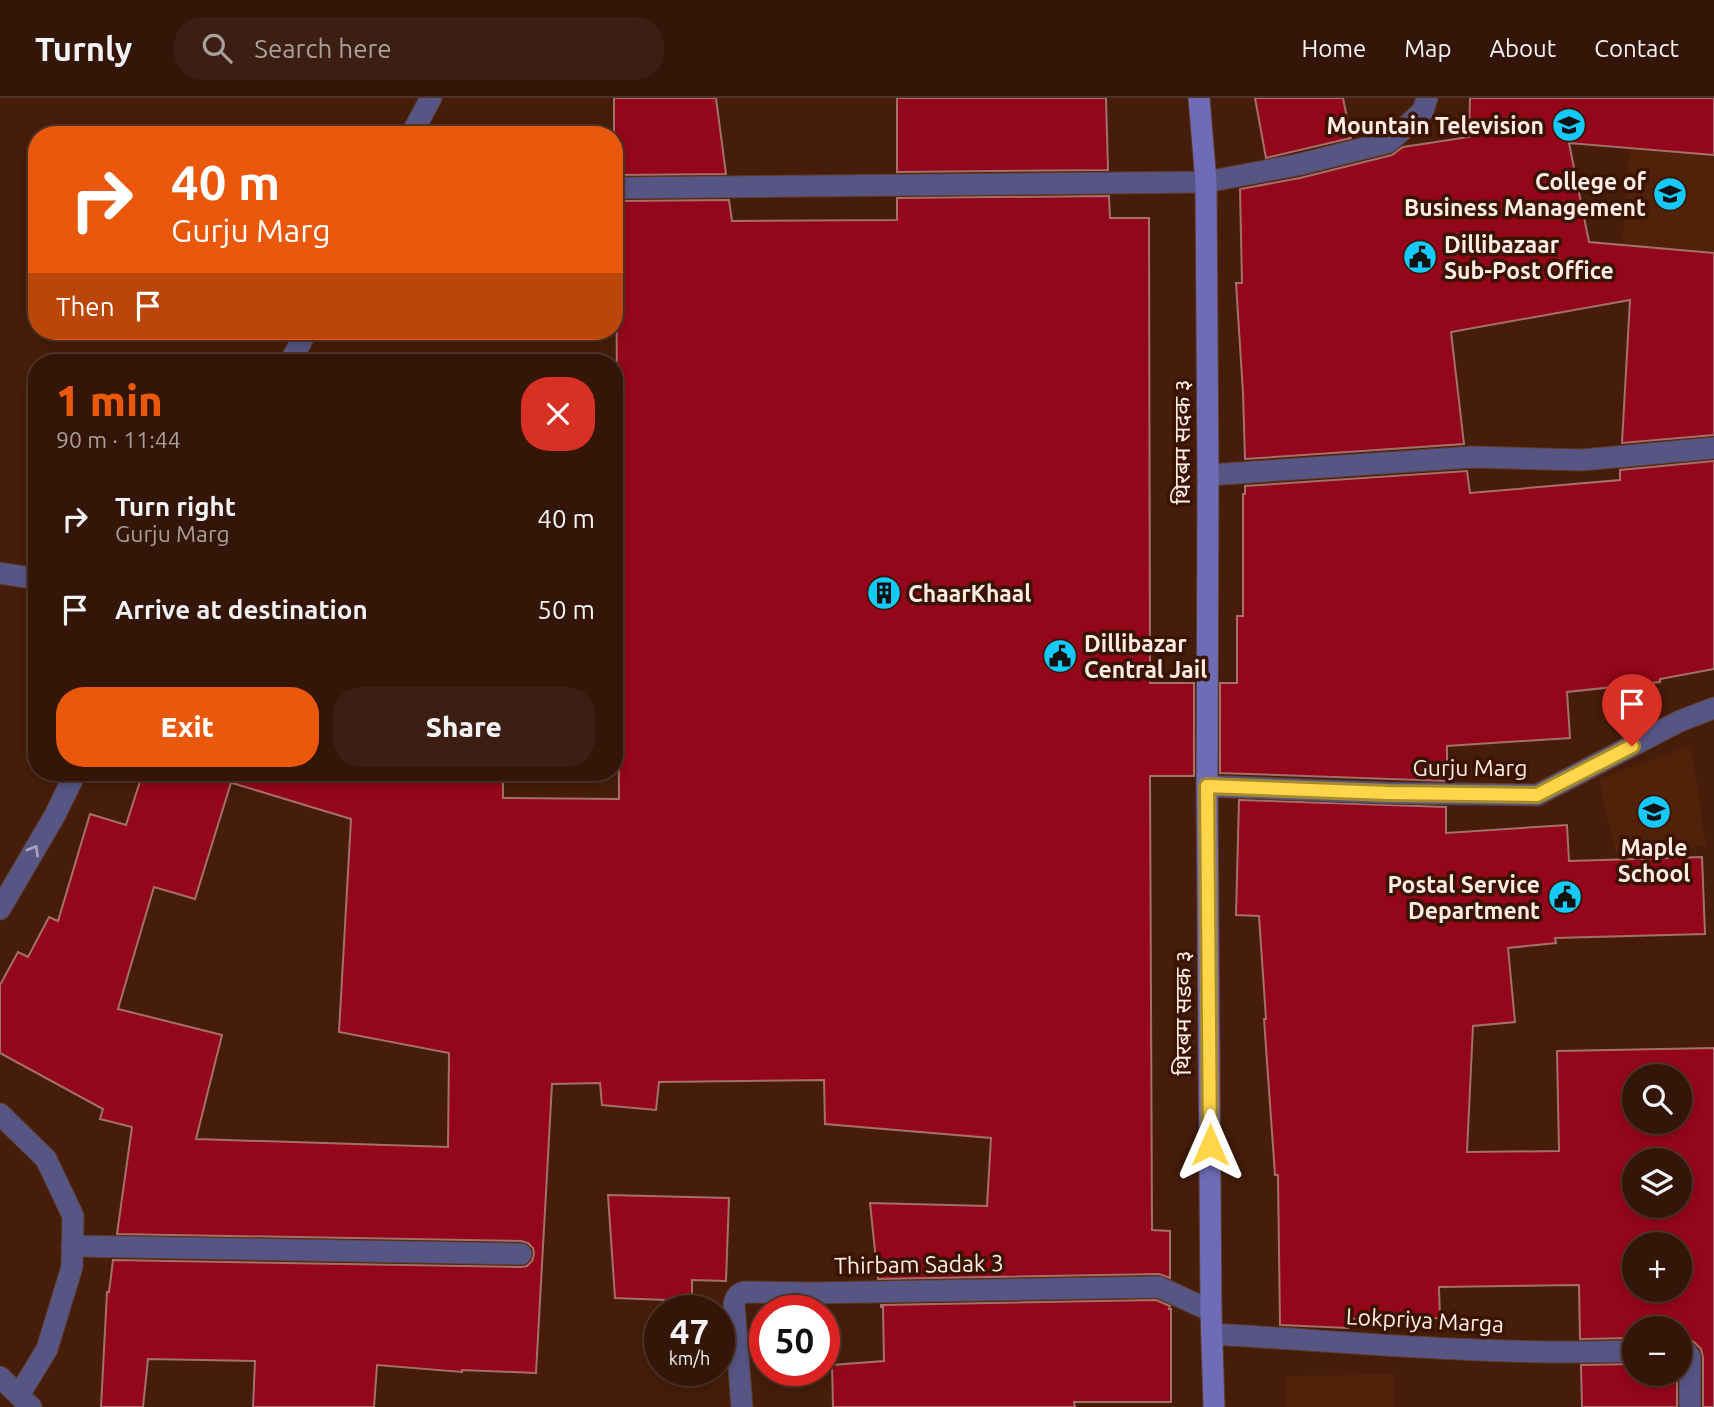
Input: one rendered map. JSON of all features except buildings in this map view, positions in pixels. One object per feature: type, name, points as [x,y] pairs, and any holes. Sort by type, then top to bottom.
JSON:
[{"type":"main road","name":"थिरबम सदक ३","points":[[1199,98],[1206,182],[1207,786]]},
{"type":"main road","name":"थिरबम सडक ३","points":[[1207,786],[1214,1407]]},
{"type":"street","points":[[416,126],[431,98]]},
{"type":"street","points":[[623,188],[1206,182],[1297,165],[1389,142],[1422,102]]},
{"type":"street","points":[[1208,475],[1473,457],[1582,460],[1714,448]]},
{"type":"street","points":[[0,573],[28,578]]},
{"type":"street","name":"Gurju Marg","points":[[1207,786],[1537,795],[1680,721],[1714,708]]},
{"type":"street","points":[[0,909],[55,815],[72,781]]},
{"type":"street","points":[[0,1114],[46,1159],[73,1216],[72,1267],[47,1349],[25,1401],[0,1377]]},
{"type":"street","points":[[72,1246],[521,1254]]},
{"type":"street","name":"Thirbam Sadak 3","points":[[742,1407],[734,1304],[740,1293],[744,1292],[1159,1287],[1211,1311]]},
{"type":"street","name":"Lokpriya Marga","points":[[1212,1334],[1467,1349],[1584,1353],[1622,1351]]},
{"type":"street","points":[[1690,1386],[1690,1407]]},
{"type":"shaded area","name":"College of Business Management","points":[[1634,98],[1714,98],[1714,298],[1618,291]]},
{"type":"shaded area","name":"Maple School","points":[[1691,745],[1706,846],[1615,852],[1599,779]]},
{"type":"shaded area","points":[[1394,1374],[1394,1407],[1287,1407],[1287,1376]]},
{"type":"place","name":"Mountain Television","points":[[1569,125]]},
{"type":"place","name":"College of Business Management","points":[[1670,194]]},
{"type":"place","name":"Dillibazaar Sub-Post Office","points":[[1420,257]]},
{"type":"place","name":"ChaarKhaal","points":[[884,593]]},
{"type":"place","name":"Dillibazar Central Jail","points":[[1060,656]]},
{"type":"place","name":"Maple School","points":[[1654,812]]},
{"type":"place","name":"Postal Service Department","points":[[1565,897]]},
{"type":"route","points":[[1210,1145],[1207,786],[1537,795],[1632,746]]}]
